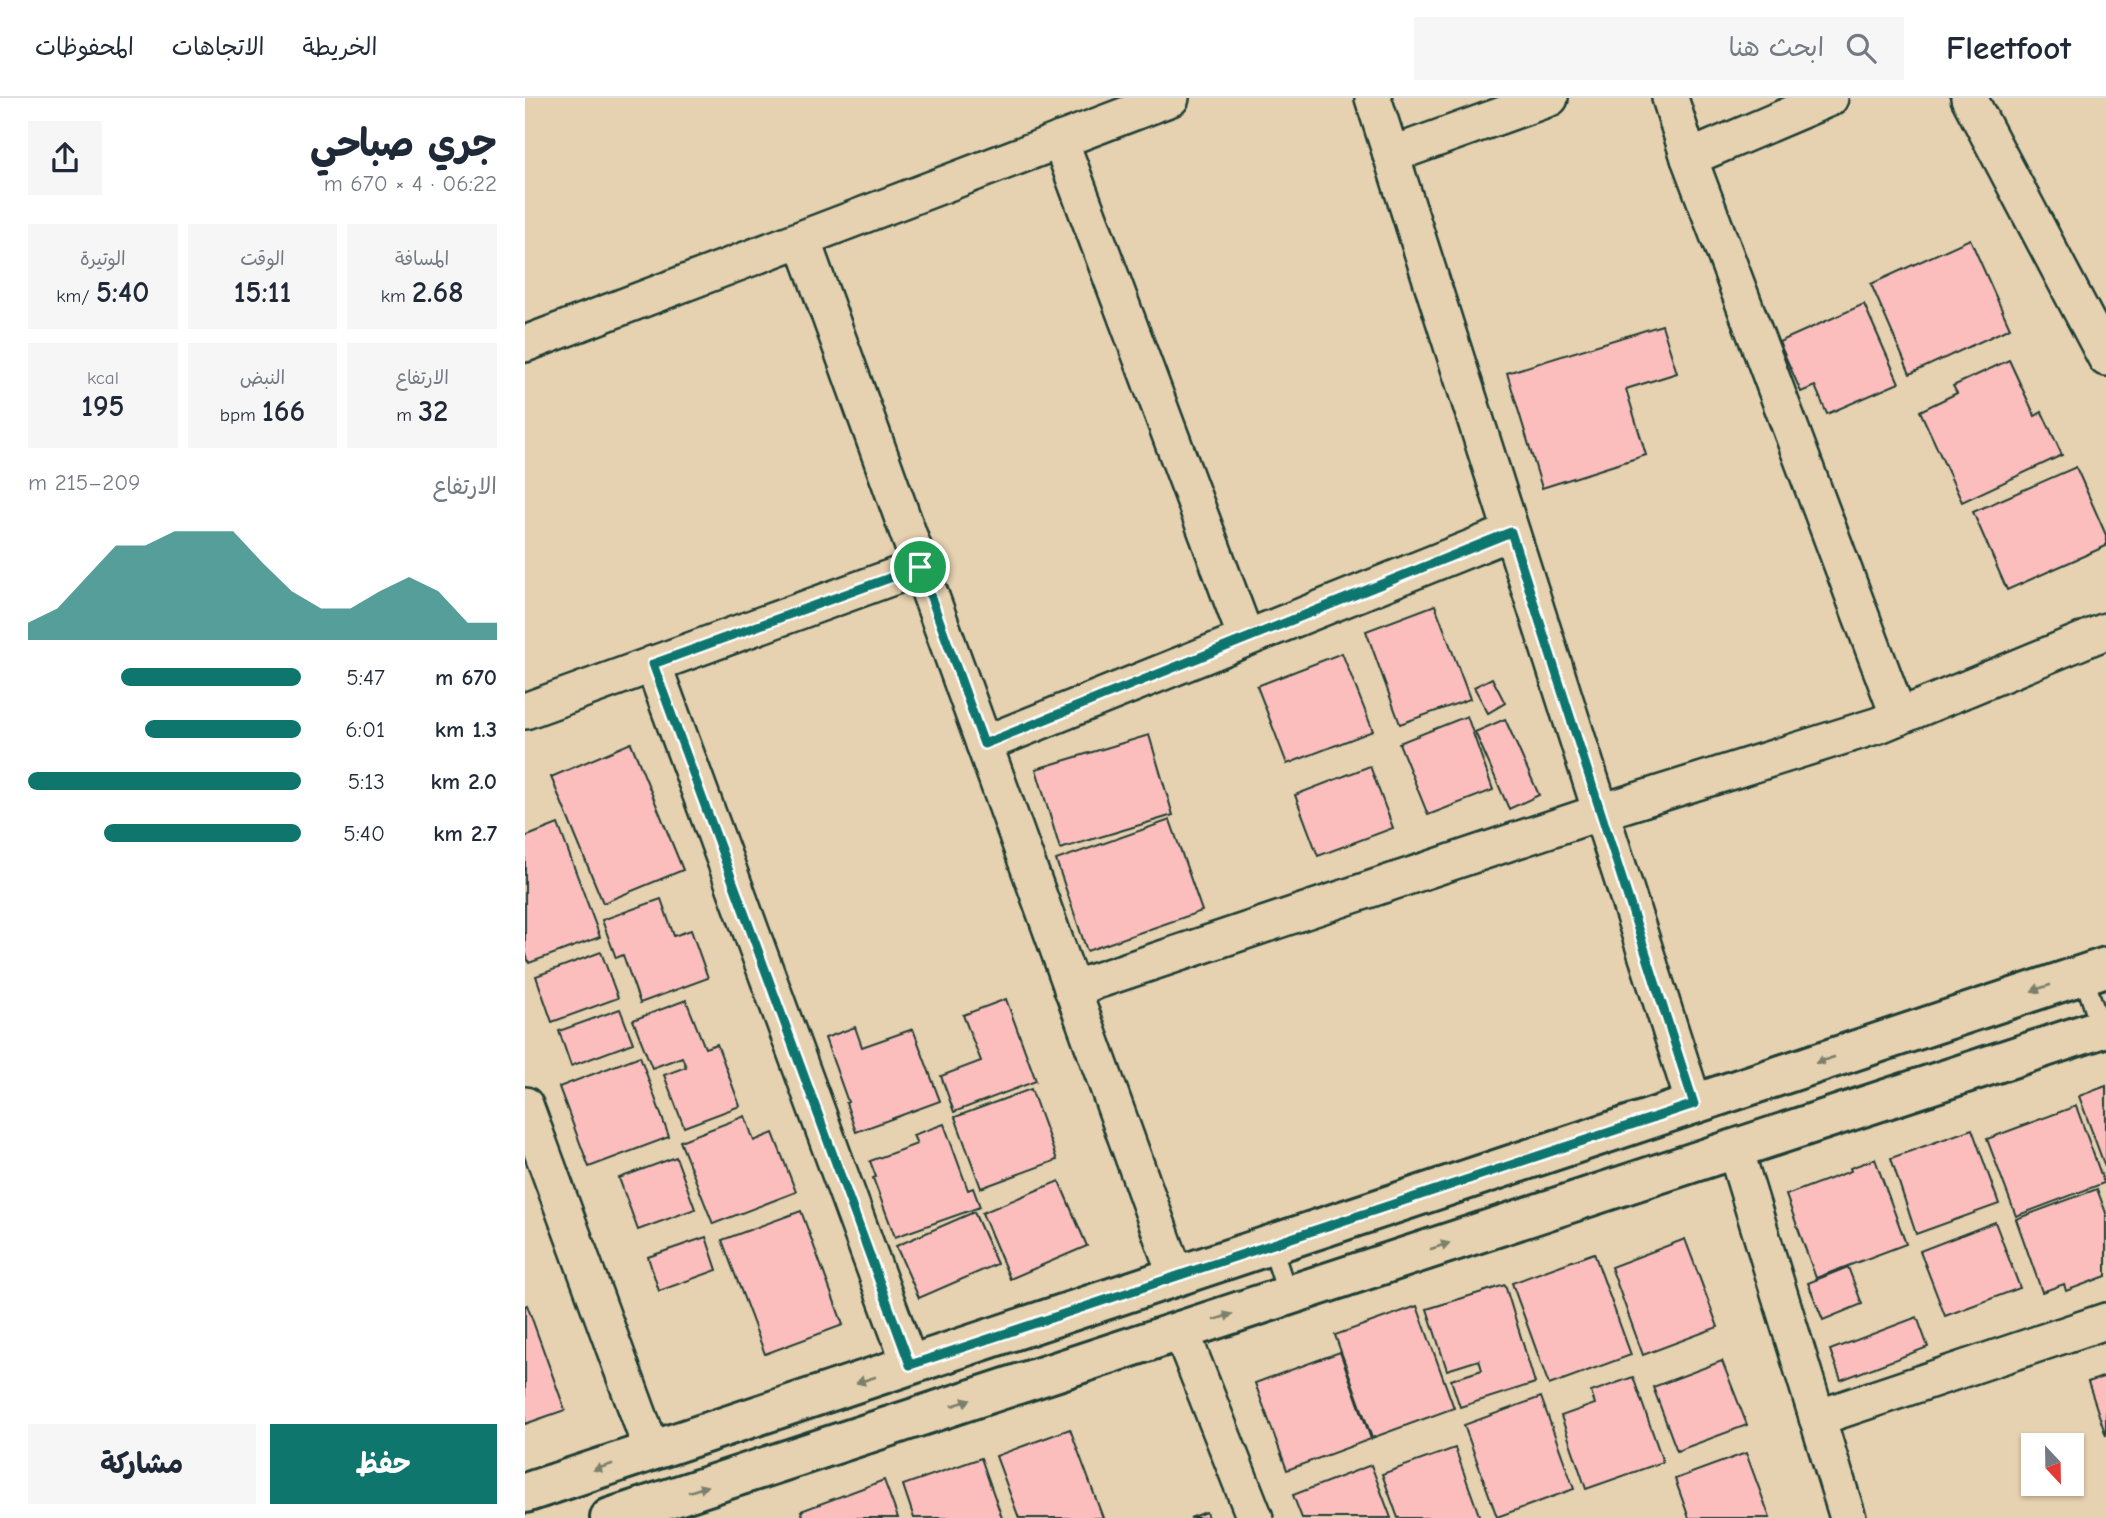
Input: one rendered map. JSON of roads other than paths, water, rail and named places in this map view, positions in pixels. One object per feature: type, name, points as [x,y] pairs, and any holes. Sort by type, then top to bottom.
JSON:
[{"type":"street","points":[[525,344],[1060,140],[1099,111],[1171,98]]},
{"type":"street","points":[[1373,98],[1694,1104]]},
{"type":"street","points":[[1391,155],[1550,98]]},
{"type":"street","points":[[1670,98],[1689,158],[1899,717]]},
{"type":"street","points":[[1689,158],[1830,98]]},
{"type":"street","points":[[1969,98],[2106,358]]},
{"type":"street","points":[[1060,140],[1246,638]]},
{"type":"street","points":[[802,239],[1176,1276]]},
{"type":"street","points":[[984,744],[1511,532]]},
{"type":"street","points":[[525,711],[920,567]]},
{"type":"street","points":[[1072,989],[1601,812],[1879,725],[2106,631]]},
{"type":"street","points":[[653,664],[910,1365]]},
{"type":"street","points":[[525,1493],[2094,970]]},
{"type":"street","points":[[610,1518],[2104,1028]]},
{"type":"street","points":[[525,1105],[533,1149],[652,1451]]},
{"type":"street","points":[[1735,1149],[1848,1518]]},
{"type":"street","points":[[1817,1418],[2106,1321]]},
{"type":"street","points":[[1181,1331],[1255,1518]]},
{"type":"lane","points":[[2094,970],[2104,1028]]},
{"type":"lane","points":[[1271,1244],[1288,1296]]}]
